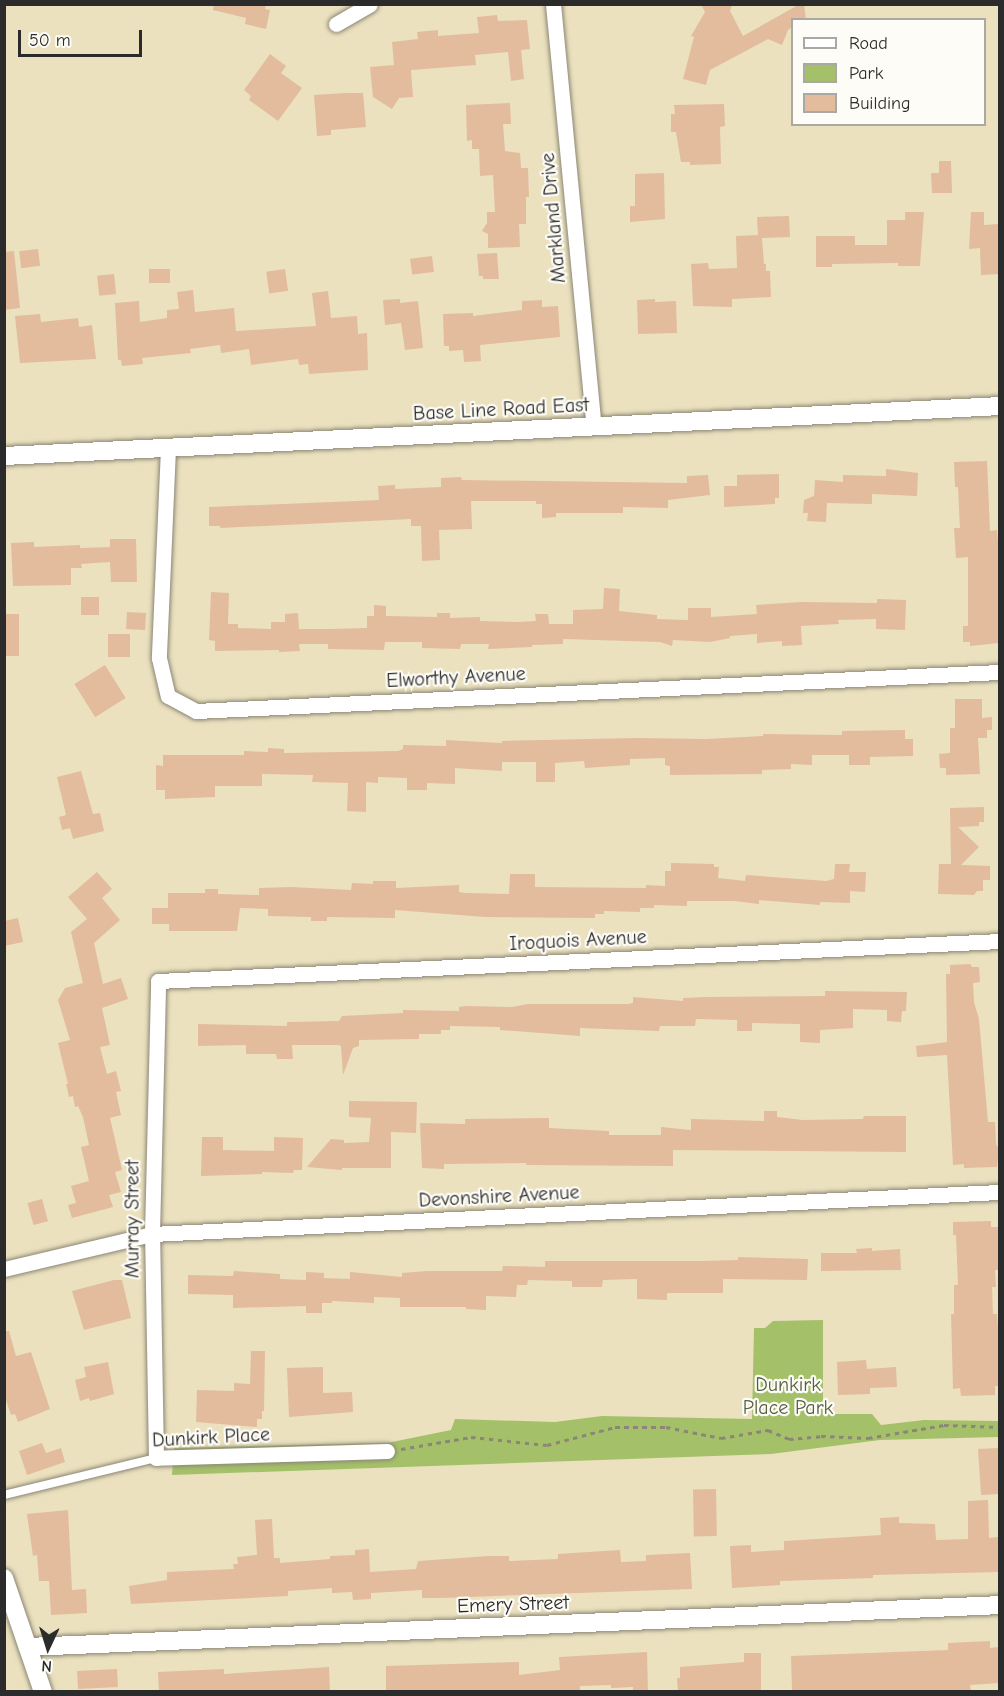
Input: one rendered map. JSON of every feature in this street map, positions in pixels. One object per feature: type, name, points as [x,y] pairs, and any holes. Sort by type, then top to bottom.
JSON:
[{"type":"street","points":[[336,24],[370,4]]},
{"type":"street","name":"Markland Drive","points":[[553,4],[594,426]]},
{"type":"street","name":"Base Line Road East","points":[[4,456],[999,406]]},
{"type":"street","name":"Elworthy Avenue","points":[[168,448],[159,658],[168,696],[196,711],[999,672]]},
{"type":"street","name":"Iroquois Avenue","points":[[158,981],[999,941]]},
{"type":"street","name":"Murray Street","points":[[156,1458],[152,1234],[158,981]]},
{"type":"street","name":"Devonshire Avenue","points":[[4,1269],[152,1234],[999,1192]]},
{"type":"street","name":"Dunkirk Place","points":[[156,1458],[387,1451]]},
{"type":"street","points":[[4,1578],[11,1617],[28,1647],[43,1692]]},
{"type":"street","name":"Emery Street","points":[[28,1647],[999,1605]]},
{"type":"lane","name":"Dunkirk Place","points":[[4,1495],[156,1458]]},
{"type":"path","points":[[387,1451],[471,1437],[547,1445],[615,1427],[666,1427],[721,1438],[768,1430],[789,1439],[821,1436],[868,1438],[944,1425],[999,1427]]},
{"type":"green space","name":"Dunkirk Place Park","points":[[823,1320],[823,1414],[872,1414],[881,1425],[924,1420],[999,1421],[999,1437],[880,1440],[771,1454],[172,1475],[174,1448],[387,1443],[451,1430],[455,1419],[555,1422],[602,1416],[752,1419],[754,1328],[765,1328],[773,1321]]},
{"type":"building","points":[[214,4],[266,4],[265,9],[270,10],[266,29],[245,24],[246,18],[213,10]]},
{"type":"building","points":[[701,4],[732,5],[730,11],[743,36],[800,4],[804,4],[806,18],[791,18],[791,28],[782,45],[768,39],[710,70],[706,85],[683,79],[694,37],[691,36],[705,12]]},
{"type":"building","points":[[497,15],[498,21],[527,20],[530,49],[521,50],[524,79],[511,81],[508,52],[475,55],[476,65],[411,70],[413,97],[399,98],[392,109],[373,97],[370,67],[394,65],[392,42],[418,39],[417,32],[438,30],[438,36],[479,33],[477,17]]},
{"type":"building","points":[[270,54],[286,66],[281,73],[302,88],[278,121],[249,100],[251,96],[244,90]]},
{"type":"building","points":[[363,93],[366,127],[331,130],[331,135],[317,136],[314,95]]},
{"type":"building","points":[[510,103],[511,124],[503,124],[505,151],[520,153],[521,168],[528,168],[529,197],[526,197],[526,224],[519,224],[520,247],[488,248],[488,234],[482,231],[487,223],[487,212],[495,212],[493,175],[480,176],[479,149],[472,149],[472,140],[467,141],[466,105]]},
{"type":"building","points":[[724,104],[725,126],[720,127],[721,164],[690,165],[690,162],[681,162],[676,132],[671,132],[671,114],[675,114],[674,105]]},
{"type":"building","points":[[939,161],[951,161],[952,193],[932,193],[931,173],[939,173]]},
{"type":"building","points":[[664,173],[665,219],[630,222],[630,206],[635,206],[635,174]]},
{"type":"building","points":[[905,212],[924,212],[920,266],[898,266],[898,263],[832,264],[832,267],[816,267],[816,236],[855,236],[855,245],[887,245],[887,220],[905,220]]},
{"type":"building","points":[[971,212],[984,212],[984,225],[999,224],[999,274],[981,275],[980,248],[969,249]]},
{"type":"building","points":[[789,216],[790,237],[762,238],[764,264],[766,264],[766,271],[770,271],[771,297],[732,299],[732,307],[693,306],[691,264],[708,263],[709,269],[737,268],[736,236],[758,235],[757,217]]},
{"type":"building","points":[[38,249],[40,266],[21,268],[19,251]]},
{"type":"building","points":[[14,251],[20,308],[4,310],[4,252]]},
{"type":"building","points":[[497,253],[499,279],[483,279],[483,276],[479,276],[477,254]]},
{"type":"building","points":[[432,256],[434,272],[412,275],[410,259]]},
{"type":"building","points":[[149,269],[170,269],[170,283],[149,283]]},
{"type":"building","points":[[285,269],[288,291],[269,293],[266,272]]},
{"type":"building","points":[[114,274],[116,294],[99,296],[97,276]]},
{"type":"building","points":[[193,290],[195,312],[234,308],[236,331],[316,326],[312,293],[328,291],[331,318],[357,316],[358,334],[367,333],[368,370],[309,374],[308,364],[299,365],[298,359],[251,365],[249,349],[221,353],[220,345],[190,349],[191,353],[142,358],[143,364],[122,366],[121,360],[118,360],[115,303],[139,301],[140,322],[167,318],[167,310],[179,309],[177,292]]},
{"type":"building","points":[[400,299],[400,303],[418,301],[423,348],[405,350],[401,323],[385,325],[383,300]]},
{"type":"building","points":[[655,299],[655,302],[676,301],[677,333],[638,334],[637,300]]},
{"type":"building","points":[[542,300],[542,307],[558,306],[560,337],[480,345],[481,361],[464,362],[463,350],[449,351],[449,346],[444,346],[443,314],[473,313],[473,316],[522,310],[522,301]]},
{"type":"building","points":[[40,314],[41,322],[78,318],[79,327],[92,325],[96,359],[20,363],[15,316]]},
{"type":"building","points":[[987,461],[990,531],[997,530],[999,555],[999,643],[970,646],[970,642],[963,642],[963,626],[968,626],[968,557],[956,558],[954,528],[960,528],[954,462]]},
{"type":"building","points":[[886,469],[918,473],[917,496],[872,494],[872,504],[827,503],[826,522],[807,521],[808,513],[803,513],[804,500],[814,496],[815,480],[843,482],[843,475],[886,476]]},
{"type":"building","points":[[779,474],[779,498],[775,498],[775,504],[724,507],[724,486],[737,486],[737,475]]},
{"type":"building","points":[[708,475],[710,495],[668,500],[668,508],[623,507],[623,513],[556,513],[556,517],[542,518],[542,504],[536,504],[536,501],[471,501],[472,529],[439,530],[440,560],[422,561],[421,526],[411,526],[411,519],[220,528],[220,526],[209,526],[209,507],[379,500],[378,486],[395,485],[395,489],[441,487],[441,478],[687,483],[687,476]]},
{"type":"building","points":[[110,539],[136,539],[137,582],[111,582],[110,562],[81,564],[82,568],[71,568],[71,585],[13,586],[11,543],[34,542],[34,547],[80,545],[80,548],[110,547]]},
{"type":"building","points":[[604,588],[620,589],[619,611],[657,615],[657,619],[688,620],[688,608],[711,608],[711,617],[757,614],[756,605],[802,602],[877,603],[877,599],[906,600],[905,630],[876,629],[876,619],[838,620],[839,624],[801,626],[802,645],[782,646],[782,641],[757,643],[757,634],[730,636],[730,638],[710,642],[673,640],[672,646],[660,642],[563,639],[563,644],[488,649],[489,644],[461,644],[460,649],[422,648],[422,642],[385,642],[384,650],[328,649],[328,644],[299,644],[300,651],[279,652],[279,650],[215,651],[215,641],[209,640],[211,592],[229,593],[228,624],[238,624],[238,628],[271,629],[271,622],[285,622],[285,614],[298,613],[299,629],[329,629],[367,628],[367,616],[374,616],[374,605],[386,606],[386,616],[437,617],[437,613],[450,613],[450,618],[480,617],[480,621],[519,622],[536,621],[535,614],[548,614],[549,624],[573,624],[573,610],[603,609]]},
{"type":"building","points":[[81,597],[99,597],[99,615],[81,615]]},
{"type":"building","points":[[127,612],[146,613],[145,630],[126,629]]},
{"type":"building","points":[[4,614],[19,614],[19,656],[4,656]]},
{"type":"building","points":[[108,634],[130,634],[130,657],[108,657]]},
{"type":"building","points":[[105,665],[126,698],[95,717],[74,684]]},
{"type":"building","points":[[955,699],[982,699],[982,718],[992,717],[992,730],[987,730],[987,738],[978,738],[980,774],[946,775],[946,768],[940,768],[939,754],[950,753],[950,728],[955,728]]},
{"type":"building","points":[[905,730],[905,739],[913,739],[913,756],[870,757],[870,765],[849,765],[849,755],[812,755],[812,765],[791,764],[791,769],[762,770],[762,774],[670,775],[670,766],[665,765],[665,758],[630,759],[630,765],[585,768],[584,761],[555,763],[555,782],[536,782],[536,762],[502,762],[502,771],[455,768],[455,784],[427,783],[427,790],[407,790],[407,778],[378,777],[378,783],[366,782],[366,812],[347,811],[348,783],[312,782],[313,775],[262,774],[262,786],[215,786],[215,797],[165,799],[165,790],[156,790],[156,765],[163,766],[163,755],[244,755],[244,751],[268,752],[268,748],[284,749],[284,753],[398,751],[403,749],[403,745],[446,746],[446,740],[502,743],[502,741],[636,738],[706,739],[763,736],[763,734],[842,735],[842,731]]},
{"type":"building","points":[[81,771],[93,814],[100,813],[104,831],[73,839],[70,828],[62,830],[59,817],[66,815],[57,777]]},
{"type":"building","points":[[984,807],[984,822],[979,822],[979,826],[958,827],[979,847],[961,865],[990,866],[990,880],[983,880],[983,891],[977,891],[974,895],[938,894],[939,864],[951,864],[950,808]]},
{"type":"building","points":[[671,863],[714,864],[714,867],[719,867],[718,878],[745,881],[746,875],[826,881],[834,879],[835,864],[850,864],[849,872],[866,872],[865,892],[850,891],[850,903],[820,902],[820,905],[759,900],[759,904],[734,901],[687,901],[687,906],[654,905],[654,908],[640,908],[640,912],[604,911],[604,914],[595,914],[595,918],[485,917],[395,910],[395,918],[327,917],[327,921],[311,921],[311,917],[268,916],[268,909],[240,908],[237,931],[169,931],[169,924],[152,924],[152,908],[168,908],[168,893],[205,893],[205,889],[218,889],[218,894],[259,895],[259,888],[351,890],[352,883],[373,884],[373,881],[396,881],[396,888],[459,885],[459,892],[509,894],[510,874],[535,874],[535,887],[646,888],[646,885],[665,886],[665,871],[671,871]]},
{"type":"building","points":[[97,872],[112,889],[102,898],[120,920],[94,943],[103,984],[121,978],[128,999],[102,1008],[110,1045],[100,1047],[107,1074],[116,1071],[121,1091],[116,1092],[121,1115],[110,1118],[122,1170],[115,1172],[121,1192],[109,1195],[113,1207],[72,1218],[68,1205],[76,1203],[71,1186],[89,1181],[81,1147],[89,1145],[83,1117],[78,1106],[75,1107],[73,1096],[69,1097],[66,1084],[68,1084],[58,1043],[70,1040],[58,1000],[65,988],[83,983],[71,932],[87,919],[68,897]]},
{"type":"building","points":[[18,918],[23,942],[4,946],[4,921]]},
{"type":"building","points":[[970,964],[972,967],[979,967],[980,982],[973,983],[974,1002],[979,1019],[988,1122],[995,1122],[996,1144],[999,1149],[997,1167],[964,1168],[964,1164],[953,1165],[947,1055],[917,1057],[916,1046],[947,1042],[946,974],[950,974],[950,965]]},
{"type":"building","points":[[825,991],[907,992],[906,1011],[902,1011],[901,1022],[887,1021],[887,1010],[853,1009],[853,1028],[820,1030],[820,1043],[800,1042],[800,1024],[752,1023],[752,1031],[737,1031],[737,1020],[696,1019],[695,1026],[660,1026],[659,1031],[580,1028],[580,1036],[500,1030],[500,1027],[450,1026],[450,1030],[441,1030],[441,1034],[419,1034],[419,1039],[359,1040],[359,1046],[353,1048],[343,1075],[341,1046],[338,1045],[292,1045],[293,1059],[277,1059],[276,1054],[246,1054],[246,1045],[198,1046],[198,1024],[287,1026],[287,1022],[339,1021],[342,1016],[403,1013],[403,1010],[459,1011],[459,1007],[466,1006],[512,1007],[528,1004],[628,1004],[633,1003],[633,997],[683,1001],[683,998],[706,997],[825,996]]},
{"type":"building","points":[[349,1101],[417,1102],[416,1133],[391,1132],[391,1168],[342,1168],[342,1170],[307,1167],[331,1139],[344,1140],[344,1143],[369,1142],[371,1118],[349,1117]]},
{"type":"building","points":[[764,1111],[777,1111],[777,1117],[803,1120],[906,1116],[906,1152],[673,1150],[673,1166],[526,1165],[526,1163],[444,1164],[444,1169],[422,1168],[420,1123],[465,1124],[465,1119],[549,1118],[549,1128],[609,1131],[609,1135],[661,1135],[661,1127],[691,1130],[691,1119],[764,1121]]},
{"type":"building","points":[[202,1137],[223,1137],[223,1150],[274,1151],[274,1137],[303,1138],[302,1170],[294,1170],[293,1173],[262,1172],[262,1174],[201,1176]]},
{"type":"building","points":[[42,1199],[48,1221],[33,1225],[28,1203]]},
{"type":"building","points":[[991,1221],[991,1227],[998,1227],[998,1270],[995,1270],[996,1287],[992,1287],[993,1314],[997,1314],[999,1386],[995,1386],[995,1395],[961,1396],[960,1388],[953,1389],[951,1314],[954,1314],[954,1285],[958,1285],[956,1235],[953,1235],[953,1222]]},
{"type":"building","points":[[872,1248],[872,1251],[900,1249],[901,1270],[821,1271],[821,1253],[857,1253],[856,1249]]},
{"type":"building","points":[[738,1257],[808,1259],[807,1280],[723,1279],[723,1293],[667,1293],[667,1300],[637,1299],[637,1279],[603,1280],[602,1287],[572,1287],[572,1281],[528,1280],[527,1285],[517,1285],[516,1297],[486,1296],[486,1310],[466,1309],[466,1307],[400,1307],[400,1298],[374,1297],[374,1303],[332,1301],[332,1303],[322,1303],[322,1313],[306,1313],[306,1306],[233,1308],[233,1295],[188,1294],[188,1275],[233,1276],[234,1271],[280,1274],[280,1279],[306,1280],[306,1272],[324,1273],[324,1278],[350,1279],[350,1272],[402,1277],[402,1273],[427,1271],[502,1271],[503,1266],[545,1267],[545,1261],[704,1261],[738,1260]]},
{"type":"building","points":[[122,1280],[131,1318],[84,1330],[72,1291]]},
{"type":"building","points":[[4,1331],[9,1331],[16,1356],[31,1352],[50,1409],[18,1422],[15,1414],[11,1415],[4,1394]]},
{"type":"building","points":[[251,1351],[265,1351],[264,1411],[262,1411],[262,1419],[257,1419],[257,1427],[196,1422],[197,1390],[234,1391],[234,1383],[250,1384]]},
{"type":"building","points":[[866,1360],[867,1369],[896,1367],[897,1387],[870,1388],[870,1394],[838,1395],[837,1362]]},
{"type":"building","points":[[108,1362],[114,1394],[90,1401],[89,1398],[80,1401],[75,1380],[86,1377],[84,1367]]},
{"type":"building","points":[[323,1367],[323,1393],[352,1392],[353,1412],[289,1417],[287,1368]]},
{"type":"building","points":[[42,1443],[46,1453],[61,1448],[65,1462],[27,1475],[19,1451]]},
{"type":"building","points":[[999,1448],[999,1494],[981,1495],[978,1449]]},
{"type":"building","points":[[693,1489],[716,1489],[717,1536],[694,1536]]},
{"type":"building","points":[[988,1500],[989,1538],[999,1537],[999,1572],[873,1575],[873,1578],[780,1581],[780,1585],[732,1588],[730,1546],[751,1545],[751,1552],[784,1550],[784,1541],[881,1535],[880,1518],[899,1517],[899,1523],[935,1524],[936,1540],[968,1539],[968,1501]]},
{"type":"building","points":[[68,1510],[72,1590],[86,1589],[87,1613],[51,1615],[49,1581],[39,1581],[37,1555],[33,1556],[27,1514]]},
{"type":"building","points":[[272,1519],[274,1558],[280,1558],[280,1563],[330,1559],[330,1556],[355,1555],[355,1550],[369,1549],[370,1572],[416,1569],[418,1561],[489,1556],[509,1556],[509,1561],[558,1559],[558,1554],[620,1550],[621,1562],[646,1561],[646,1555],[690,1553],[692,1589],[440,1598],[422,1598],[422,1590],[371,1593],[371,1599],[353,1600],[352,1592],[332,1593],[332,1588],[288,1591],[288,1596],[131,1604],[129,1586],[167,1580],[167,1572],[234,1569],[233,1564],[238,1564],[237,1557],[257,1555],[255,1520]]},
{"type":"building","points":[[990,1641],[990,1648],[999,1647],[999,1683],[970,1685],[971,1691],[792,1690],[791,1656],[948,1650],[948,1643]]},
{"type":"building","points":[[647,1652],[648,1692],[633,1692],[633,1687],[611,1688],[611,1685],[580,1686],[580,1690],[560,1692],[386,1692],[386,1666],[519,1662],[519,1675],[560,1670],[559,1657]]},
{"type":"building","points":[[744,1653],[761,1653],[761,1692],[678,1692],[677,1678],[680,1678],[680,1667],[744,1662]]},
{"type":"building","points":[[329,1667],[330,1692],[159,1692],[158,1672],[224,1669],[224,1674]]},
{"type":"building","points":[[117,1669],[118,1687],[78,1689],[77,1671]]}]
